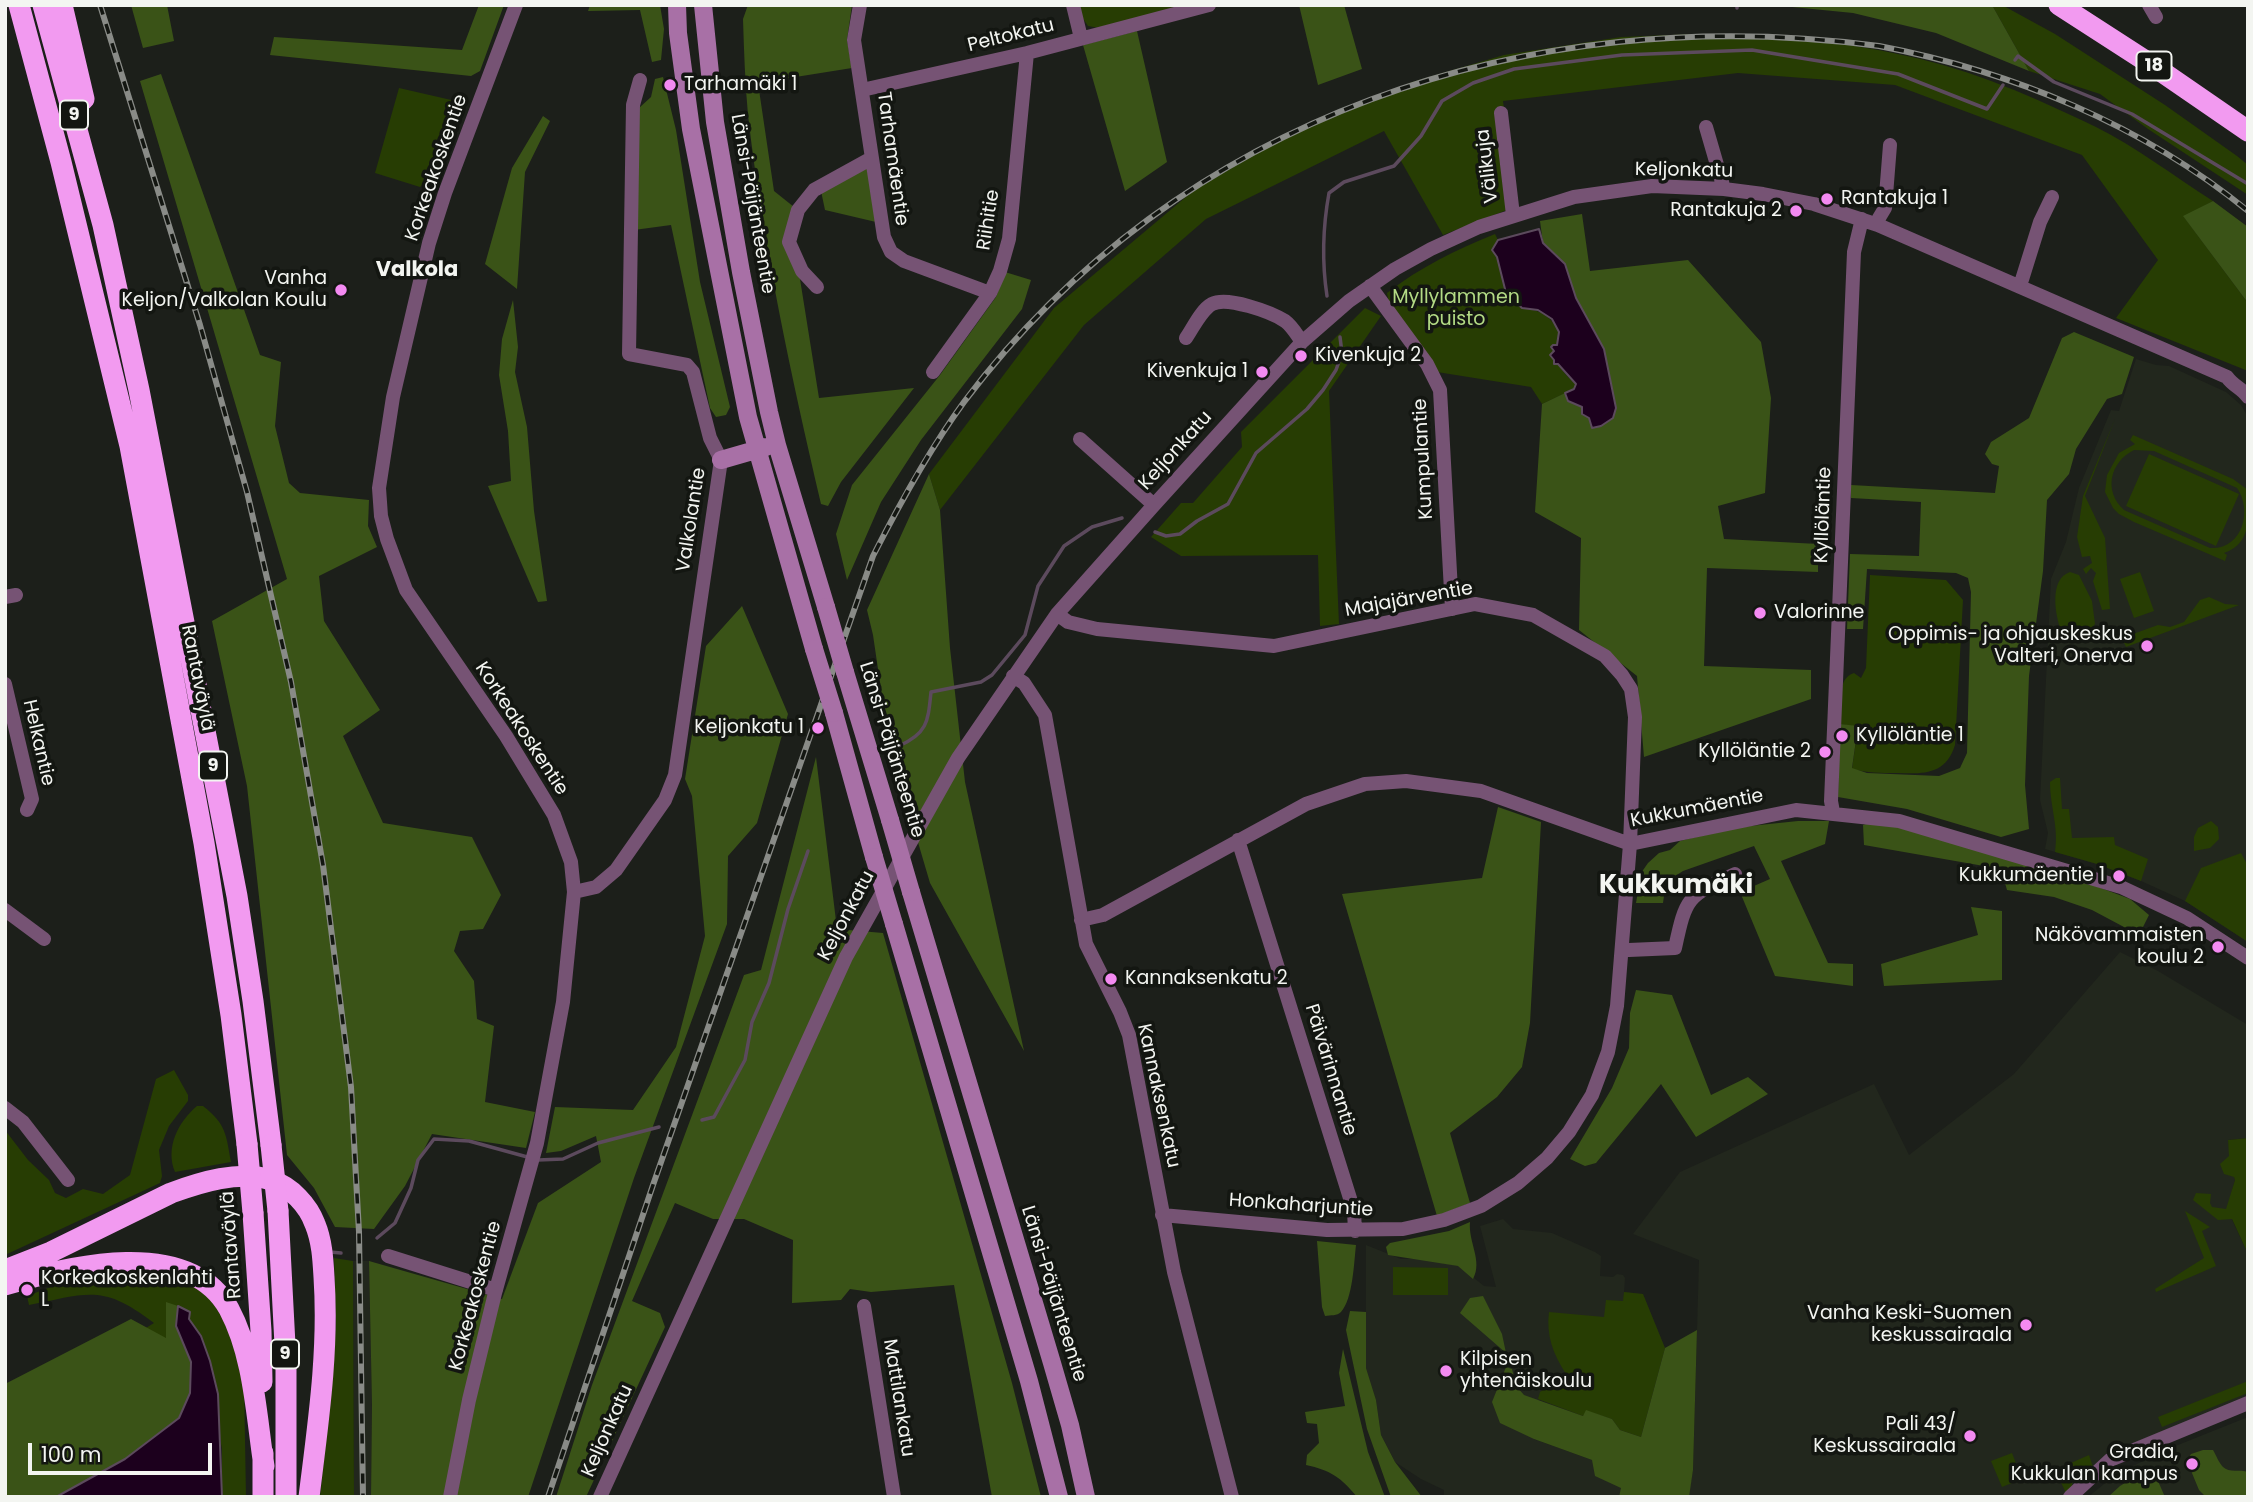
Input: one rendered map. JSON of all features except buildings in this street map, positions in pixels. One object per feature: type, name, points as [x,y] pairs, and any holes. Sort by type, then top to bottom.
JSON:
[{"type":"highway","name":"Rantaväylä","points":[[19,5],[64,174],[130,446],[206,855],[231,1015],[247,1144],[261,1331],[263,1497]]},
{"type":"highway","name":"Rantaväylä","points":[[43,5],[103,225],[139,390],[237,896],[253,1001],[278,1212],[286,1364],[286,1497]]},
{"type":"highway","points":[[62,5],[102,179],[103,225]]},
{"type":"highway","name":"18","points":[[2059,5],[2248,131]]},
{"type":"highway","points":[[5,1270],[51,1252],[171,1193],[211,1181],[230,1178],[262,1179],[287,1188],[308,1211],[314,1222],[322,1254],[325,1294],[324,1362],[309,1497]]},
{"type":"highway","points":[[5,1285],[84,1266],[132,1263],[185,1270],[211,1286],[228,1307],[248,1362],[264,1466]]},
{"type":"main road","points":[[677,5],[677,33],[691,129],[756,450],[1029,1381],[1059,1497]]},
{"type":"main road","name":"Länsi-Päijänteentie","points":[[704,5],[715,122],[741,272],[777,445],[1052,1363],[1086,1497]]},
{"type":"main road","points":[[722,460],[777,445]]},
{"type":"street","name":"Korkeakoskentie","points":[[450,1497],[469,1400],[496,1290],[537,1143],[563,1002],[574,892],[571,862],[554,815],[506,736],[406,590],[387,539],[381,516],[379,488],[393,397],[429,243],[445,193],[516,5]]},
{"type":"street","name":"Tarhamäentie","points":[[860,5],[854,40],[884,237],[891,252],[904,261],[990,292]]},
{"type":"street","points":[[1073,5],[1081,38]]},
{"type":"street","name":"Peltokatu","points":[[862,90],[1027,53],[1209,5]]},
{"type":"street","name":"Riihitie","points":[[933,372],[990,292],[1000,271],[1009,239],[1027,53]]},
{"type":"street","name":"Valkolantie","points":[[574,892],[596,887],[616,870],[665,800],[674,775],[722,460],[710,438],[693,372],[687,365],[629,354],[633,105],[640,80]]},
{"type":"street","name":"Välikuja","points":[[1501,113],[1513,215]]},
{"type":"street","points":[[1706,127],[1724,189]]},
{"type":"street","points":[[1878,225],[1885,208],[1890,145]]},
{"type":"street","points":[[817,286],[802,271],[789,242],[797,210],[814,190],[872,158]]},
{"type":"street","name":"Keljonkatu","points":[[600,1497],[846,957],[958,758],[1057,614],[1154,505],[1302,342],[1323,322],[1395,269],[1479,227],[1574,197],[1652,186],[1724,189],[1814,204],[1878,225],[2227,377],[2232,384],[2244,390],[2248,397]]},
{"type":"street","points":[[2020,286],[2040,222],[2052,197]]},
{"type":"street","name":"Kyllöläntie","points":[[1833,812],[1831,801],[1854,252],[1862,219]]},
{"type":"street","name":"Kumpulantie","points":[[1370,286],[1427,364],[1440,390],[1452,609]]},
{"type":"street","points":[[1186,338],[1204,312],[1211,305],[1220,302],[1270,313],[1287,322],[1302,342]]},
{"type":"street","points":[[1080,439],[1154,505]]},
{"type":"street","name":"Majajärventie","points":[[1057,614],[1068,622],[1097,629],[1274,646],[1475,604],[1533,615],[1605,656],[1630,689],[1635,717],[1630,844]]},
{"type":"street","name":"Kannaksenkatu","points":[[1013,676],[1024,683],[1045,715],[1081,920],[1089,953],[1129,1035],[1177,1284],[1232,1497]]},
{"type":"street","name":"Helkantie","points":[[5,684],[32,799],[27,810]]},
{"type":"street","name":"Kukkumäentie","points":[[1081,920],[1103,915],[1306,804],[1365,785],[1406,781],[1481,791],[1630,844],[1796,810],[1899,821],[2121,887],[2187,918],[2248,958]]},
{"type":"street","name":"Päivärinnantie","points":[[1238,840],[1354,1211],[1355,1231]]},
{"type":"street","name":"Honkaharjuntie","points":[[1162,1215],[1355,1231],[1403,1229],[1444,1220],[1481,1206],[1531,1173],[1569,1132],[1592,1095],[1608,1052],[1616,1006],[1630,844]]},
{"type":"street","points":[[1629,950],[1675,948],[1683,910],[1700,890],[1735,874]]},
{"type":"street","points":[[5,911],[44,939]]},
{"type":"street","points":[[5,1108],[23,1122],[68,1181]]},
{"type":"street","points":[[388,1256],[496,1290]]},
{"type":"street","name":"Mattilankatu","points":[[864,1306],[894,1497]]},
{"type":"street","points":[[2070,1497],[2110,1460],[2248,1403]]},
{"type":"shaded area","points":[[1539,229],[1543,243],[1565,264],[1576,298],[1604,349],[1616,408],[1613,418],[1601,426],[1592,428],[1589,418],[1582,414],[1582,407],[1568,401],[1565,393],[1574,389],[1576,384],[1558,364],[1554,364],[1550,355],[1554,351],[1551,347],[1557,345],[1559,332],[1552,319],[1538,310],[1522,308],[1506,293],[1497,257],[1492,250],[1498,240]]},
{"type":"shaded area","name":"Oppimis- ja ohjauskeskus Valteri, Onerva","points":[[2136,359],[2169,366],[2226,392],[2241,405],[2248,417],[2248,942],[2185,901],[2097,864],[2045,849],[2048,833],[2040,800],[2051,579],[2066,542],[2079,488],[2111,410],[2119,411]]},
{"type":"shaded area","points":[[2120,952],[2158,971],[2248,1025],[2248,1138],[2228,1140],[2235,1180],[2227,1209],[2248,1254],[2248,1397],[2107,1454],[2062,1497],[1688,1497],[1693,1470],[1699,1260],[1633,1234],[1680,1172],[1874,1084],[1909,1155],[2014,1074]]},
{"type":"shaded area","name":"Kilpisen yhtenäiskoulu","points":[[1503,1219],[1513,1229],[1552,1233],[1595,1252],[1601,1256],[1600,1276],[1623,1275],[1624,1292],[1643,1294],[1665,1348],[1620,1430],[1612,1419],[1587,1411],[1583,1416],[1539,1400],[1534,1439],[1592,1460],[1622,1488],[1619,1497],[1444,1497],[1444,1490],[1395,1462],[1381,1435],[1376,1400],[1366,1368],[1366,1245],[1401,1259],[1422,1259],[1459,1266],[1484,1286],[1496,1287],[1480,1226]]},
{"type":"shaded area","points":[[353,1261],[369,1261],[371,1497],[354,1497]]},
{"type":"shaded area","points":[[178,1306],[190,1312],[189,1319],[201,1336],[218,1394],[222,1497],[56,1497],[125,1459],[179,1418],[190,1393],[191,1362],[176,1326]]},
{"type":"shaded area","name":"Gradia, Kukkulan kampus","points":[[2248,1417],[2248,1497],[2088,1497],[2114,1476],[2158,1453]]},
{"type":"green space","points":[[131,5],[167,5],[174,41],[143,48]]},
{"type":"green space","points":[[479,5],[504,5],[480,71],[471,76],[270,55],[274,37],[462,50]]},
{"type":"green space","points":[[590,5],[660,5],[664,29],[661,60],[652,62],[640,10],[588,11]]},
{"type":"green space","points":[[748,5],[852,5],[847,40],[852,68],[758,83],[774,191],[794,207],[784,243],[800,279],[819,398],[914,388],[841,482],[828,506],[821,504],[789,359],[754,164],[746,91],[743,19]]},
{"type":"green space","points":[[1080,5],[1186,5],[1099,28],[1088,26],[1082,17]]},
{"type":"green space","points":[[1299,5],[1344,5],[1362,69],[1318,85]]},
{"type":"green space","points":[[1772,5],[1992,5],[2029,71],[1936,33],[1853,13]]},
{"type":"green space","points":[[1992,5],[2002,5],[2055,34],[2165,105],[2237,156],[2248,165],[2248,195],[2100,94],[2029,71]]},
{"type":"green space","points":[[1137,31],[1167,162],[1125,191],[1083,45]]},
{"type":"green space","points":[[1696,34],[1829,42],[1932,62],[2027,95],[2125,143],[2213,201],[2184,217],[2248,303],[2248,371],[2116,318],[2158,260],[2082,155],[1895,85],[1738,73],[1503,101],[1517,206],[1443,235],[1384,131],[1206,219],[1084,325],[940,510],[929,474],[1054,308],[1193,191],[1294,131],[1412,82],[1504,55],[1621,37]]},
{"type":"green space","points":[[161,74],[260,355],[281,362],[275,426],[289,483],[300,493],[369,500],[368,526],[377,547],[319,576],[324,621],[380,710],[343,736],[383,823],[472,837],[501,895],[483,929],[460,931],[454,951],[474,981],[477,1019],[494,1026],[485,1102],[535,1112],[526,1148],[432,1134],[405,1186],[374,1229],[335,1227],[314,1188],[287,1155],[247,786],[212,621],[287,579],[140,81]]},
{"type":"green space","points":[[663,77],[676,130],[700,282],[730,407],[726,415],[716,417],[710,408],[671,225],[634,230],[639,108],[651,97],[655,79]]},
{"type":"green space","points":[[399,88],[460,102],[431,176],[420,187],[375,173]]},
{"type":"green space","points":[[543,116],[550,121],[525,172],[517,289],[485,264],[512,168]]},
{"type":"green space","points":[[867,168],[876,222],[825,210],[821,191]]},
{"type":"green space","points":[[2213,201],[2248,227],[2248,303],[2183,216]]},
{"type":"green space","points":[[1582,214],[1590,271],[1688,260],[1761,342],[1771,398],[1765,493],[1718,506],[1724,539],[1818,544],[1818,572],[1707,568],[1704,666],[1811,670],[1811,699],[1644,757],[1637,676],[1579,630],[1581,538],[1535,512],[1542,404],[1565,393],[1568,401],[1583,407],[1586,317],[1576,298],[1565,264],[1543,243],[1540,221]]},
{"type":"green space","name":"Myllylammen puisto","points":[[1495,234],[1498,240],[1492,250],[1497,257],[1501,275],[1522,308],[1544,314],[1556,326],[1559,332],[1558,361],[1563,372],[1576,384],[1574,389],[1542,404],[1531,387],[1437,372],[1389,303],[1387,293],[1412,275]]},
{"type":"green space","points":[[1005,272],[1031,280],[1022,309],[921,440],[881,502],[847,580],[836,534],[852,485],[940,375],[996,297]]},
{"type":"green space","points":[[513,300],[518,347],[515,372],[527,427],[534,511],[547,601],[538,602],[488,486],[511,481],[508,431],[499,375],[502,339]]},
{"type":"green space","points":[[1365,308],[1381,316],[1329,391],[1339,624],[1320,626],[1318,555],[1181,556],[1151,537],[1181,503],[1193,503],[1242,447],[1241,432]]},
{"type":"green space","points":[[2074,332],[2134,357],[2122,394],[2107,399],[2076,449],[2069,474],[2047,500],[2043,571],[2029,676],[2025,785],[2029,829],[2001,837],[1907,809],[1838,797],[1840,724],[1858,726],[1852,768],[1867,773],[1939,776],[1960,768],[1967,753],[1971,592],[1968,578],[1956,573],[1867,569],[1863,629],[1847,629],[1850,554],[1919,556],[1921,502],[1851,498],[1851,485],[1995,493],[1999,466],[1992,464],[1985,454],[1991,442],[2029,418],[2062,338]]},
{"type":"green space","points":[[2115,419],[2085,496],[2105,538],[2110,609],[2102,610],[2093,581],[2096,573],[2091,568],[2086,574],[2083,569],[2092,563],[2090,556],[2082,557],[2077,537],[2083,496]]},
{"type":"green space","points":[[2133,435],[2233,479],[2248,490],[2247,528],[2240,543],[2224,553],[2227,555],[2225,561],[2134,522],[2113,508],[2105,492],[2107,475],[2119,453],[2135,444],[2130,440]],"holes":[[[2134,450],[2154,451],[2237,488],[2242,497],[2244,518],[2237,536],[2230,543],[2210,548],[2124,510],[2117,502],[2113,494],[2112,477],[2119,462]]]},
{"type":"green space","points":[[2149,454],[2239,494],[2216,546],[2126,506]]},
{"type":"green space","points":[[929,474],[940,510],[950,648],[965,782],[1024,1051],[930,883],[889,744],[867,610]]},
{"type":"green space","points":[[2070,572],[2079,575],[2092,601],[2095,624],[2080,634],[2061,631],[2057,616],[2056,589],[2063,576]]},
{"type":"green space","points":[[2140,572],[2154,611],[2134,618],[2120,579]]},
{"type":"green space","points":[[1870,575],[1946,580],[1963,600],[1955,745],[1946,762],[1932,771],[1885,773],[1852,769],[1858,727],[1840,724],[1841,694],[1848,676],[1854,673],[1861,678],[1866,668]]},
{"type":"green space","points":[[2209,597],[2225,604],[2239,605],[2126,647],[2122,638],[2158,625],[2170,627],[2184,622],[2200,600]]},
{"type":"green space","points":[[742,606],[788,714],[757,823],[728,856],[727,924],[634,1178],[528,1497],[371,1497],[369,1261],[502,1299],[538,1203],[601,1162],[596,1136],[561,1151],[546,1153],[555,1107],[633,1110],[676,1047],[705,936],[692,796],[685,779],[706,646]]},
{"type":"green space","points":[[816,757],[837,929],[883,933],[1012,1383],[1041,1497],[992,1497],[954,1285],[871,1292],[850,1289],[841,1300],[792,1303],[793,1240],[744,1219],[713,1219],[675,1203],[632,1301],[660,1313],[665,1327],[586,1497],[556,1497],[592,1385],[744,975],[761,970]]},
{"type":"green space","points":[[2060,778],[2062,809],[2069,809],[2072,838],[2114,837],[2115,845],[2148,859],[2141,881],[2055,852],[2056,834],[2050,782]]},
{"type":"green space","points":[[1498,807],[1541,822],[1530,1023],[1522,1067],[1497,1097],[1450,1133],[1470,1203],[1437,1216],[1342,894],[1482,878]]},
{"type":"green space","points":[[1798,821],[1829,821],[1825,844],[1781,861],[1828,963],[1853,964],[1853,986],[1775,976],[1740,892],[1770,879],[1754,846],[1683,871],[1666,882],[1663,903],[1636,903],[1641,873],[1648,863],[1680,841],[1731,828]]},
{"type":"green space","points":[[2211,821],[2218,827],[2219,839],[2210,848],[2194,851],[2194,837],[2198,828]]},
{"type":"green space","points":[[1872,822],[1900,827],[2093,885],[2130,899],[2149,915],[2139,935],[2092,910],[2054,897],[2007,890],[2001,869],[1864,845],[1863,825]]},
{"type":"green space","points":[[2241,853],[2248,866],[2248,942],[2185,901],[2201,868]]},
{"type":"green space","points":[[1971,907],[2002,911],[2002,980],[1884,986],[1881,964],[1978,935]]},
{"type":"green space","points":[[1636,990],[1672,995],[1711,1095],[1748,1077],[1768,1094],[1696,1137],[1661,1084],[1596,1163],[1585,1166],[1570,1159],[1612,1088],[1629,1048],[1630,1013]]},
{"type":"green space","points":[[174,1070],[188,1095],[188,1101],[169,1126],[159,1150],[162,1176],[160,1183],[5,1255],[5,1130],[28,1160],[49,1180],[55,1193],[66,1198],[83,1189],[103,1194],[130,1175],[156,1079]]},
{"type":"green space","points":[[197,1106],[203,1106],[211,1112],[221,1124],[231,1162],[175,1172],[172,1154],[175,1136],[184,1120]]},
{"type":"green space","points":[[2248,1138],[2248,1254],[2232,1219],[2218,1220],[2193,1200],[2196,1193],[2211,1194],[2212,1207],[2226,1209],[2235,1180],[2234,1177],[2224,1174],[2220,1164],[2229,1156],[2228,1140]]},
{"type":"green space","points":[[2185,1211],[2210,1227],[2202,1231],[2216,1266],[2156,1292],[2155,1289],[2204,1258]]},
{"type":"green space","points":[[1470,1222],[1476,1258],[1473,1279],[1458,1266],[1388,1255],[1386,1247],[1390,1243],[1449,1231]]},
{"type":"green space","points":[[1317,1241],[1356,1245],[1348,1298],[1341,1312],[1336,1315],[1325,1316],[1322,1307]]},
{"type":"green space","points":[[334,1258],[353,1261],[354,1497],[320,1497],[336,1323]]},
{"type":"green space","points":[[1393,1267],[1448,1268],[1448,1295],[1393,1295]]},
{"type":"green space","points":[[130,1271],[184,1277],[208,1293],[223,1311],[244,1381],[246,1497],[222,1497],[222,1449],[201,1336],[189,1319],[190,1378],[198,1437],[144,1497],[5,1497],[141,1331],[154,1323],[108,1297],[81,1295],[29,1305],[27,1296],[77,1277]]},
{"type":"green space","points":[[1624,1292],[1643,1294],[1665,1348],[1641,1437],[1620,1430],[1612,1419],[1587,1411],[1583,1416],[1538,1399],[1540,1392],[1566,1374],[1551,1344],[1549,1312],[1604,1317],[1606,1300],[1623,1301]]},
{"type":"green space","points":[[1483,1296],[1502,1334],[1506,1353],[1460,1313],[1470,1298]]},
{"type":"green space","points":[[166,1302],[178,1306],[176,1326],[191,1362],[190,1393],[183,1413],[125,1459],[56,1497],[5,1497],[5,1384],[131,1319],[166,1338]]},
{"type":"green space","points":[[1350,1311],[1366,1312],[1366,1368],[1376,1400],[1381,1435],[1395,1462],[1422,1497],[1391,1497],[1367,1429],[1346,1330]]},
{"type":"green space","points":[[1697,1330],[1693,1470],[1689,1497],[1619,1497],[1621,1488],[1595,1476],[1592,1460],[1534,1439],[1500,1423],[1492,1402],[1506,1367],[1512,1369],[1516,1386],[1524,1395],[1583,1416],[1586,1410],[1612,1419],[1620,1430],[1641,1437],[1665,1348]]},
{"type":"green space","points":[[1343,1349],[1368,1452],[1385,1497],[1357,1497],[1335,1476],[1306,1465],[1307,1455],[1319,1443],[1317,1424],[1307,1423],[1305,1412],[1345,1406],[1339,1373]]},
{"type":"green space","points":[[2248,1381],[2248,1393],[2162,1427],[2158,1417]]},
{"type":"green space","points":[[2213,1450],[2225,1469],[2248,1472],[2248,1497],[2206,1497],[2199,1490],[2187,1461],[2191,1454]]},
{"type":"green space","points":[[2012,1453],[2022,1479],[2002,1487],[1991,1461]]},
{"type":"green space","points":[[2089,1455],[2093,1467],[2087,1466],[2072,1481],[2072,1486],[2066,1493],[2055,1470]]},
{"type":"green space","points":[[2148,1469],[2154,1472],[2165,1497],[2108,1497],[2120,1486]]},
{"type":"waterway","points":[[1327,296],[1324,244],[1329,193],[1344,182],[1394,166],[1421,136],[1442,101],[1473,83],[1514,69],[1622,55],[1752,50],[1898,74],[1987,109],[2003,85]]},
{"type":"waterway","points":[[2015,60],[2018,56],[2054,82],[2132,114],[2248,184]]},
{"type":"waterway","points":[[1155,532],[1166,536],[1180,534],[1228,504],[1256,453],[1307,409],[1323,390],[1336,370],[1342,353],[1340,337]]},
{"type":"waterway","points":[[899,746],[916,736],[925,725],[931,692],[981,682],[992,675],[1025,635],[1038,586],[1064,546],[1092,527],[1122,518]]},
{"type":"waterway","points":[[702,1120],[714,1117],[745,1060],[752,1022],[769,983],[788,909],[808,851]]},
{"type":"waterway","points":[[538,1160],[563,1159],[598,1143],[659,1127]]},
{"type":"waterway","points":[[377,1238],[395,1223],[411,1188],[418,1160],[434,1139],[469,1141],[531,1158]]},
{"type":"waterway","points":[[330,1252],[341,1253]]},
{"type":"railway","points":[[100,5],[200,325],[247,492],[291,682],[323,865],[351,1087],[359,1232],[363,1497]]},
{"type":"railway","points":[[548,1497],[653,1185],[873,556],[916,477],[964,402],[1051,303],[1148,219],[1256,152],[1371,100],[1492,63],[1619,42],[1748,36],[1879,46],[1978,70],[2074,106],[2120,128],[2165,152],[2248,211]]},
{"type":"place","name":"Tarhamäki 1","points":[[670,85]]},
{"type":"place","name":"Rantakuja 1","points":[[1827,199]]},
{"type":"place","name":"Rantakuja 2","points":[[1796,211]]},
{"type":"place","name":"Vanha Keljon/Valkolan Koulu","points":[[341,290]]},
{"type":"place","name":"Kivenkuja 2","points":[[1301,356]]},
{"type":"place","name":"Kivenkuja 1","points":[[1262,372]]},
{"type":"place","name":"Valorinne","points":[[1760,613]]},
{"type":"place","name":"Oppimis- ja ohjauskeskus Valteri, Onerva","points":[[2147,646]]},
{"type":"place","name":"Keljonkatu 1","points":[[818,728]]},
{"type":"place","name":"Kyllöläntie 1","points":[[1842,736]]},
{"type":"place","name":"Kyllöläntie 2","points":[[1825,752]]},
{"type":"place","name":"Kukkumäentie 1","points":[[2119,876]]},
{"type":"place","name":"Näkövammaisten koulu 2","points":[[2218,947]]},
{"type":"place","name":"Kannaksenkatu 2","points":[[1111,979]]},
{"type":"place","name":"Korkeakoskenlahti L","points":[[27,1290]]},
{"type":"place","name":"Vanha Keski-Suomen keskussairaala","points":[[2026,1325]]},
{"type":"place","name":"Kilpisen yhtenäiskoulu","points":[[1446,1371]]},
{"type":"place","name":"Pali 43/ Keskussairaala","points":[[1970,1436]]},
{"type":"place","name":"Gradia, Kukkulan kampus","points":[[2192,1464]]},
{"type":"district","name":"Valkola","points":[[417,271]]},
{"type":"district","name":"Kukkumäki","points":[[1676,886]]}]
